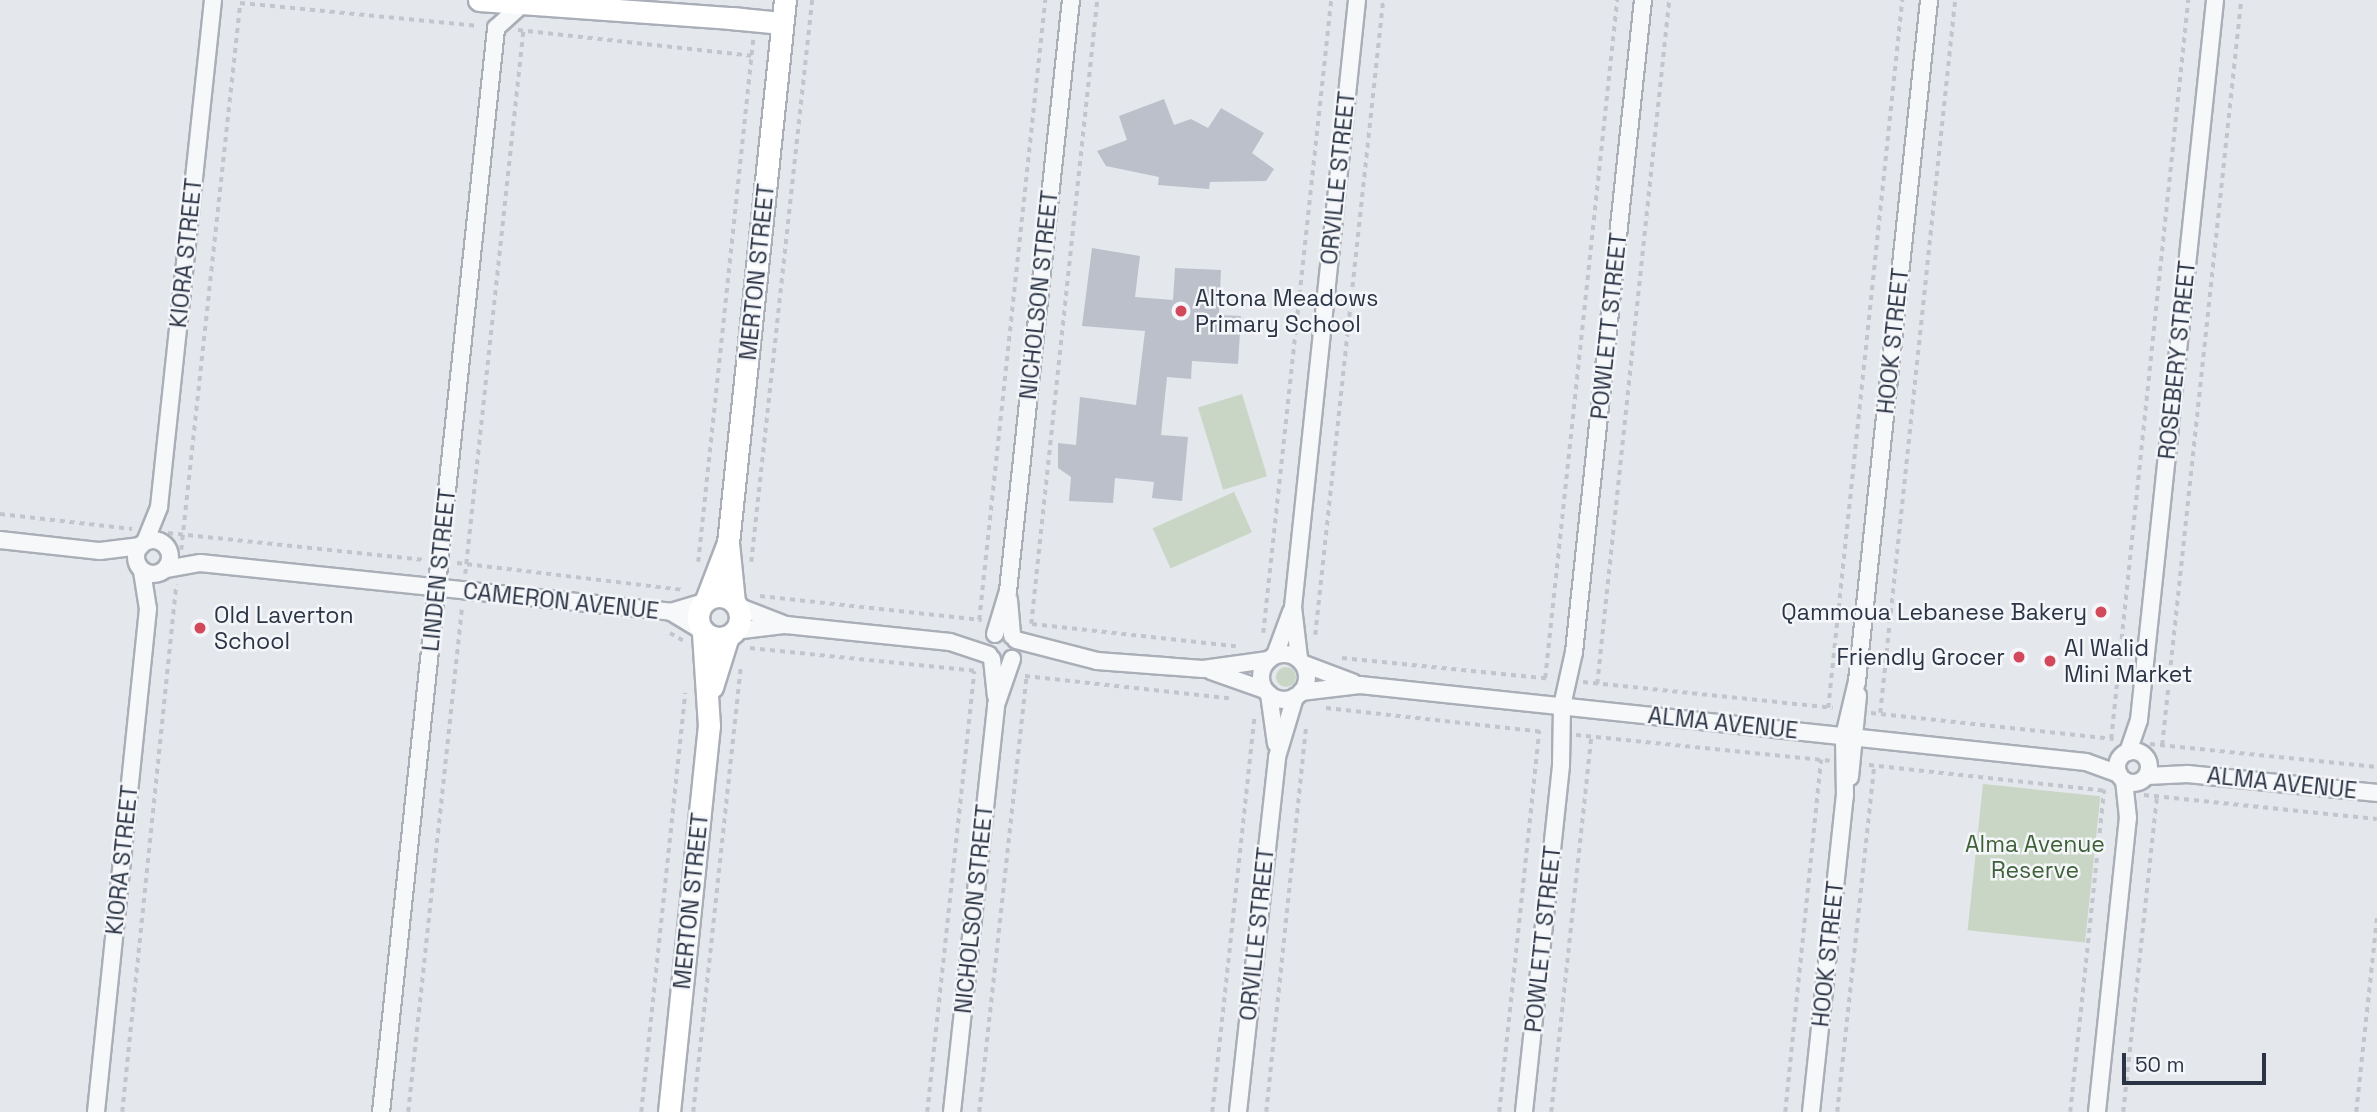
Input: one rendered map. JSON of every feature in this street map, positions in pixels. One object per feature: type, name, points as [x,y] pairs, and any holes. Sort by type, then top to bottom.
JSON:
[{"type":"street","name":"KIORA STREET","points":[[96,1112],[148,608],[162,550],[159,507],[213,0]]},
{"type":"street","points":[[479,0],[496,28],[523,4]]},
{"type":"street","points":[[479,0],[782,23]]},
{"type":"street","points":[[589,0],[749,20]]},
{"type":"street","name":"MERTON STREET","points":[[711,690],[698,635],[701,598],[715,577],[728,543],[785,0]]},
{"type":"street","name":"NICHOLSON STREET","points":[[952,1112],[996,705],[995,665],[1004,631],[1071,0]]},
{"type":"street","name":"ORVILLE STREET","points":[[1238,1112],[1280,715],[1267,692],[1262,671],[1289,639],[1357,0]]},
{"type":"street","name":"POWLETT STREET","points":[[1524,1112],[1643,0]]},
{"type":"street","name":"HOOK STREET","points":[[1811,1112],[1929,0]]},
{"type":"street","name":"ROSEBERY STREET","points":[[2097,1112],[2215,0]]},
{"type":"street","name":"LINDEN STREET","points":[[382,1112],[496,28]]},
{"type":"street","name":"CAMERON AVENUE","points":[[0,541],[100,551],[162,550],[200,563],[671,612],[701,598]]},
{"type":"street","name":"MERTON STREET","points":[[668,1112],[711,690],[740,601],[728,543]]},
{"type":"street","name":"KIORA STREET","points":[[148,608],[141,569],[162,550]]},
{"type":"street","name":"CAMERON AVENUE","points":[[100,551],[141,569],[162,550]]},
{"type":"street","points":[[701,598],[723,596],[740,601],[786,625]]},
{"type":"street","name":"CAMERON AVENUE","points":[[671,612],[698,635]]},
{"type":"street","points":[[698,635],[731,634],[786,625],[950,642],[1004,631],[1056,653]]},
{"type":"street","points":[[1004,631],[1013,658]]},
{"type":"street","name":"ORVILLE STREET","points":[[1280,715],[1298,695],[1301,661],[1289,639]]},
{"type":"street","points":[[950,642],[995,665],[1013,658],[1056,653],[1203,669],[1248,682],[1267,692]]},
{"type":"street","points":[[1203,669],[1250,664],[1272,658]]},
{"type":"street","name":"ALMA AVENUE","points":[[1272,658],[1301,661],[1360,685]]},
{"type":"street","name":"ALMA AVENUE","points":[[1267,692],[1298,695],[1360,685],[2377,793]]},
{"type":"path","points":[[751,567],[812,0]]},
{"type":"path","points":[[979,620],[1045,0]]},
{"type":"path","points":[[1031,624],[1097,0]]},
{"type":"path","points":[[1262,641],[1331,0]]},
{"type":"path","points":[[1263,633],[1314,643],[1383,0]]},
{"type":"path","points":[[1545,678],[1616,0]]},
{"type":"path","points":[[1597,684],[1669,0]]},
{"type":"path","points":[[1828,708],[1902,0]]},
{"type":"path","points":[[1880,713],[1955,0]]},
{"type":"path","points":[[2111,739],[2188,0]]},
{"type":"path","points":[[1322,708],[2104,790],[2134,767],[2162,744],[2241,0]]},
{"type":"path","points":[[162,550],[183,535],[240,3],[752,57]]},
{"type":"path","points":[[715,577],[696,575],[752,57],[749,20]]},
{"type":"path","points":[[408,1112],[523,31]]},
{"type":"path","points":[[0,514],[162,550],[183,535],[466,564],[674,590],[701,598]]},
{"type":"path","points":[[122,1112],[162,550]]},
{"type":"path","points":[[674,590],[670,634],[698,635]]},
{"type":"path","points":[[740,601],[979,620],[1004,631],[1031,624],[1251,647],[1250,664]]},
{"type":"path","points":[[693,1112],[743,647],[974,671],[995,665],[1026,676],[1244,699],[1248,682]]},
{"type":"path","points":[[1328,657],[2111,739],[2157,796],[2123,1112]]},
{"type":"path","points":[[927,1112],[974,671]]},
{"type":"path","points":[[979,1112],[1026,676]]},
{"type":"path","points":[[641,1112],[687,681]]},
{"type":"path","points":[[1212,1112],[1254,712],[1307,717],[1266,1112]]},
{"type":"path","points":[[1499,1112],[1539,731]]},
{"type":"path","points":[[1551,1112],[1591,737]]},
{"type":"path","points":[[2162,744],[2377,767]]},
{"type":"path","points":[[1785,1112],[1821,760]]},
{"type":"path","points":[[1837,1112],[1874,765]]},
{"type":"path","points":[[2070,1112],[2104,790]]},
{"type":"path","points":[[2157,796],[2377,819]]},
{"type":"path","points":[[2356,1112],[2377,916]]},
{"type":"green space","points":[[1242,394],[1267,476],[1223,490],[1198,407]]},
{"type":"green space","points":[[1234,492],[1252,532],[1171,568],[1153,528]]},
{"type":"green space","points":[[1286,667],[1293,670],[1296,677],[1293,684],[1286,687],[1279,684],[1276,677],[1279,670]]},
{"type":"green space","name":"Alma Avenue Reserve","points":[[1983,784],[2100,796],[2085,943],[1968,930]]},
{"type":"building","points":[[1164,99],[1174,125],[1191,119],[1208,128],[1221,108],[1264,133],[1252,153],[1274,169],[1266,181],[1210,182],[1209,189],[1158,185],[1159,177],[1106,166],[1097,151],[1127,140],[1119,116]]},
{"type":"building","points":[[1092,248],[1140,256],[1135,297],[1173,300],[1175,268],[1221,270],[1219,315],[1241,316],[1238,364],[1192,361],[1191,379],[1167,377],[1161,435],[1188,437],[1182,501],[1152,498],[1154,482],[1115,478],[1113,503],[1069,501],[1071,477],[1058,468],[1058,443],[1076,445],[1080,397],[1136,405],[1145,331],[1082,326]]},
{"type":"place","name":"Altona Meadows Primary School","points":[[1181,311]]},
{"type":"place","name":"Qammoua Lebanese Bakery","points":[[2101,612]]},
{"type":"place","name":"Old Laverton School","points":[[200,628]]},
{"type":"place","name":"Friendly Grocer","points":[[2019,657]]},
{"type":"place","name":"Al Walid Mini Market","points":[[2050,661]]}]
